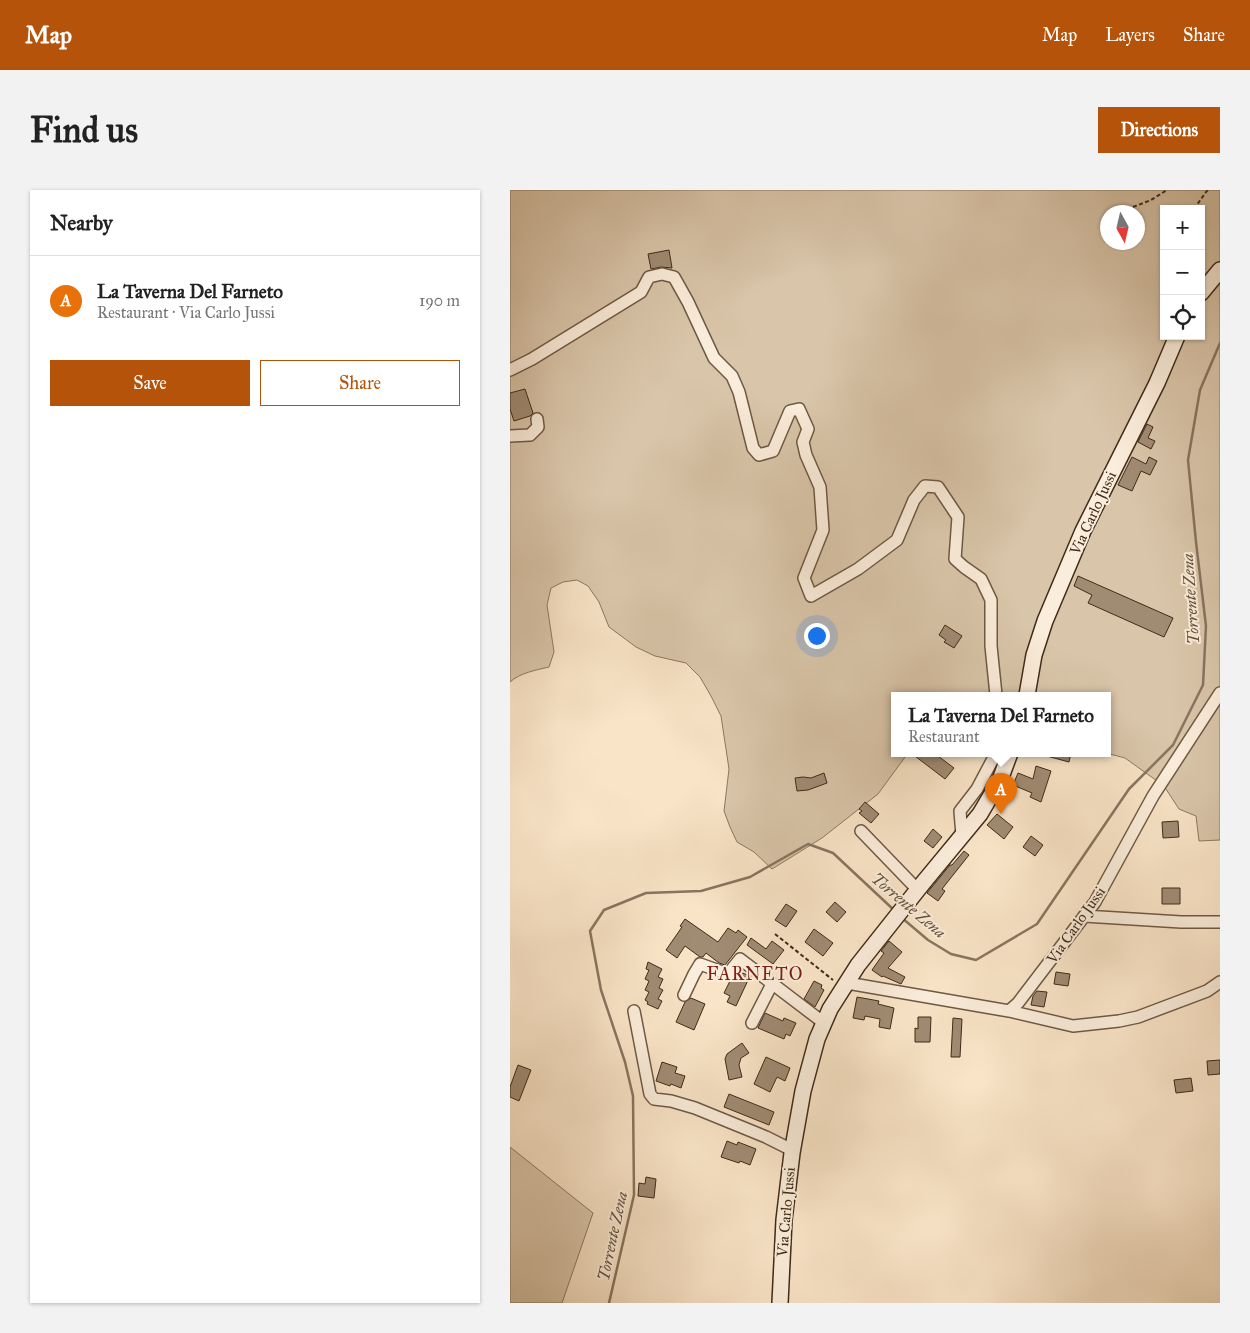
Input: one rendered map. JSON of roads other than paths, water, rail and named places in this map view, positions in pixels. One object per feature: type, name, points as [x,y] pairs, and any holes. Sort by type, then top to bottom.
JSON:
[{"type":"street","points":[[1205,288],[1220,270]]},
{"type":"street","points":[[510,370],[641,292],[649,277],[662,274],[674,277],[714,358],[732,376],[739,392],[753,448],[759,455],[773,451],[790,411],[799,409],[808,429],[803,442],[806,455],[820,487],[823,530],[804,578],[811,596],[858,569],[897,540],[914,500],[925,486],[938,488],[958,517],[956,558],[964,567],[982,579],[991,600],[991,646],[996,692]]},
{"type":"street","name":"Via Carlo Jussi","points":[[1028,692],[1034,654],[1045,620],[1083,531],[1158,383],[1175,340]]},
{"type":"street","points":[[510,436],[530,435],[538,427],[537,419]]},
{"type":"street","name":"Via Carlo Jussi","points":[[1009,1011],[1018,1003],[1095,902],[1153,796],[1220,693]]},
{"type":"street","points":[[962,836],[960,811],[977,789],[994,757]]},
{"type":"street","name":"Via Carlo Jussi","points":[[780,1303],[784,1220],[792,1150],[803,1091],[817,1039],[842,983],[885,931],[912,892],[980,814],[1000,780],[1009,757]]},
{"type":"street","points":[[861,831],[912,892]]},
{"type":"street","points":[[1084,916],[1181,922],[1220,922]]},
{"type":"street","points":[[684,995],[700,964],[728,974],[740,959],[824,1023]]},
{"type":"street","points":[[842,983],[1009,1011],[1073,1026],[1119,1021],[1138,1016],[1207,991],[1220,982]]},
{"type":"street","points":[[752,1023],[772,984]]},
{"type":"street","points":[[634,1011],[650,1094],[654,1099],[672,1101],[694,1108],[766,1137],[792,1150]]},
{"type":"waterway","name":"Torrente Zena","points":[[902,918],[928,940],[951,954],[976,960],[1037,924],[1129,789],[1173,745],[1203,685],[1206,626],[1188,460],[1200,390],[1220,343]]},
{"type":"waterway","name":"Torrente Zena","points":[[609,1303],[634,1195],[633,1096],[625,1062],[601,990],[590,931],[604,910],[646,893],[701,891],[750,877],[808,844],[833,853],[895,911]]},
{"type":"place","name":"La Taverna Del Farneto","points":[[1001,814]]},
{"type":"district","name":"FARNETO","points":[[755,974]]}]
